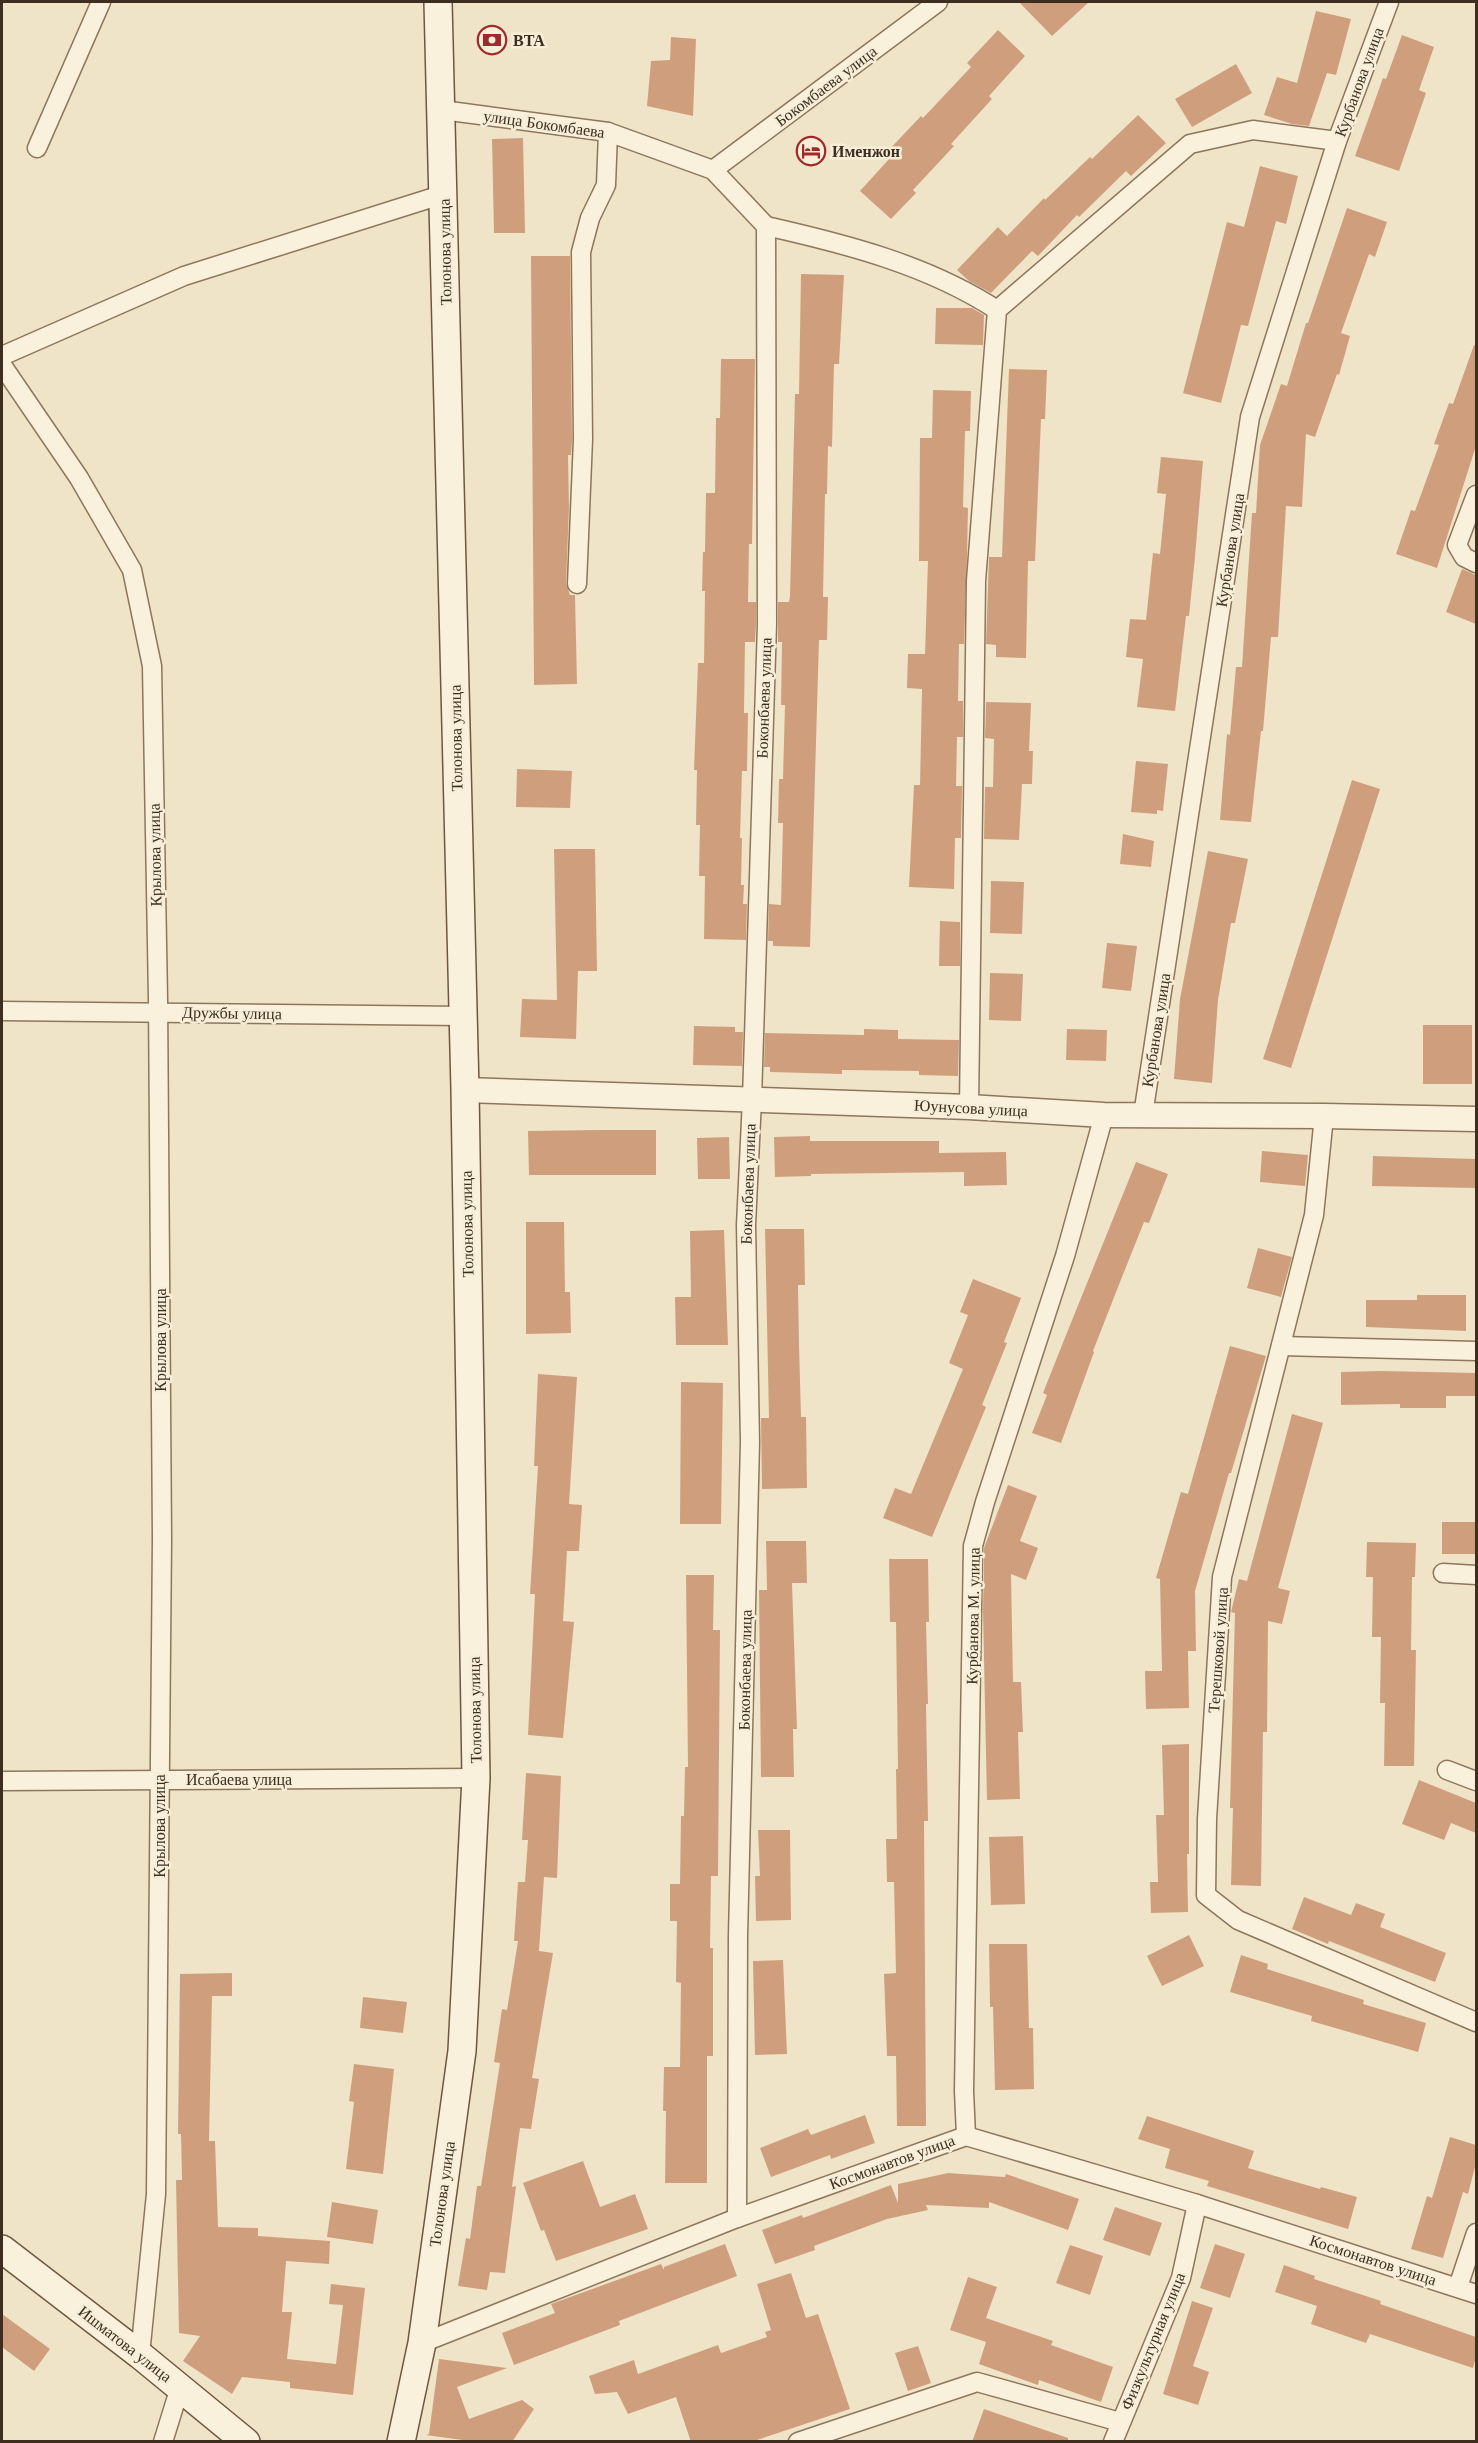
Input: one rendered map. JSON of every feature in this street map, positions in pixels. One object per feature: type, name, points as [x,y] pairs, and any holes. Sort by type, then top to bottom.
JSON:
[{"type":"main road","name":"Толонова улица","points":[[400,2442],[422,2343],[462,2051],[476,1778],[465,1090],[438,2]]},
{"type":"main road","name":"Ишматова улица","points":[[2,2249],[140,2355],[246,2442]]},
{"type":"street","points":[[37,148],[101,2]]},
{"type":"street","name":"Бокомбаева улица","points":[[713,170],[938,2]]},
{"type":"street","name":"Курбанова улица","points":[[1143,1115],[1250,417],[1336,141],[1389,2]]},
{"type":"street","name":"улица Бокомбаева","points":[[442,110],[608,132],[713,170]]},
{"type":"street","points":[[969,1107],[976,581],[997,310],[1190,144],[1253,130],[1336,141]]},
{"type":"street","points":[[577,584],[584,439],[581,252],[590,218],[606,185],[608,132]]},
{"type":"street","points":[[713,170],[766,226],[834,242],[933,276],[969,292],[997,310]]},
{"type":"street","points":[[2,356],[184,276],[444,194]]},
{"type":"street","name":"Боконбаева улица","points":[[738,2218],[738,1936],[750,1442],[746,1225],[767,624],[766,226]]},
{"type":"street","name":"Крылова улица","points":[[2,365],[79,478],[132,570],[152,666],[158,1012],[162,1539],[156,2194],[140,2355]]},
{"type":"street","points":[[1476,495],[1457,546],[1464,557],[1476,563]]},
{"type":"street","name":"Дружбы улица","points":[[2,1011],[463,1016]]},
{"type":"street","name":"Юунусова улица","points":[[465,1090],[969,1107],[1104,1115],[1476,1119]]},
{"type":"street","name":"Курбанова М. улица","points":[[966,2136],[964,2091],[973,1546],[1065,1256],[1104,1115]]},
{"type":"street","name":"Терешковой улица","points":[[1324,1116],[1314,1215],[1222,1577],[1207,1819],[1206,1896],[1238,1920],[1476,2022]]},
{"type":"street","points":[[1281,1346],[1476,1351]]},
{"type":"street","points":[[1443,1573],[1476,1575]]},
{"type":"street","points":[[1447,1770],[1476,1781]]},
{"type":"street","name":"Исабаева улица","points":[[2,1781],[476,1778]]},
{"type":"street","name":"Космонавтов улица","points":[[422,2343],[738,2218],[966,2136],[1197,2204],[1476,2294]]},
{"type":"street","name":"Физкультурная улица","points":[[1113,2442],[1181,2278],[1197,2204]]},
{"type":"street","points":[[1458,2287],[1476,2233]]},
{"type":"street","points":[[798,2442],[977,2382],[1120,2422]]},
{"type":"street","points":[[163,2442],[180,2387]]},
{"type":"building","points":[[1019,2],[1089,2],[1052,36]]},
{"type":"building","points":[[1316,11],[1351,19],[1336,75],[1327,73],[1309,126],[1292,124],[1264,115],[1277,77],[1297,83]]},
{"type":"building","points":[[998,30],[1025,56],[989,96],[992,99],[951,144],[954,146],[913,190],[916,193],[891,219],[860,191],[890,158],[885,154],[971,67],[967,63]]},
{"type":"building","points":[[1402,35],[1434,47],[1419,90],[1426,93],[1399,171],[1355,156],[1383,78],[1386,79]]},
{"type":"building","points":[[671,37],[696,39],[693,116],[647,106],[651,61],[670,60]]},
{"type":"building","points":[[1236,64],[1252,93],[1192,127],[1175,99]]},
{"type":"building","points":[[1138,115],[1166,143],[1131,176],[1126,171],[1079,217],[1077,215],[1038,256],[1032,251],[991,293],[969,281],[957,270],[998,227],[1007,236],[1044,198],[1045,200],[1090,157],[1092,159]]},
{"type":"building","points":[[523,138],[525,233],[494,233],[492,139]]},
{"type":"building","points":[[1260,166],[1298,176],[1286,224],[1276,221],[1248,326],[1241,325],[1221,403],[1183,393],[1227,222],[1244,227]]},
{"type":"building","points":[[1347,208],[1387,222],[1375,257],[1369,254],[1341,333],[1350,336],[1339,375],[1337,374],[1315,437],[1306,434],[1302,507],[1286,506],[1278,637],[1271,637],[1263,731],[1261,731],[1251,822],[1220,820],[1227,734],[1230,735],[1236,667],[1242,667],[1252,513],[1256,513],[1260,445],[1281,384],[1287,386],[1306,323],[1308,323]]},
{"type":"building","points":[[531,256],[570,256],[572,441],[571,455],[568,455],[569,507],[566,584],[570,595],[575,595],[577,684],[534,685]]},
{"type":"building","points":[[801,274],[844,275],[839,364],[834,364],[832,447],[828,446],[827,494],[825,494],[823,597],[828,597],[827,640],[819,640],[810,947],[773,946],[773,941],[768,941],[769,904],[781,905],[783,823],[778,823],[779,779],[783,779],[785,705],[781,705],[782,642],[778,642],[778,602],[789,602],[790,596],[795,394],[799,394]]},
{"type":"building","points":[[936,308],[972,308],[984,315],[983,345],[935,344]]},
{"type":"building","points":[[1474,345],[1476,345],[1476,446],[1437,568],[1396,554],[1411,510],[1415,511],[1439,445],[1434,444],[1449,403],[1453,404]]},
{"type":"building","points":[[721,359],[755,359],[752,544],[749,544],[748,602],[756,602],[756,624],[755,642],[745,642],[744,713],[748,713],[747,771],[742,771],[740,838],[742,838],[743,904],[747,904],[746,940],[704,939],[705,876],[699,876],[700,825],[696,825],[697,770],[694,770],[698,663],[704,663],[705,591],[702,591],[706,493],[715,493],[716,418],[720,418]]},
{"type":"building","points":[[1009,369],[1047,370],[1045,419],[1041,419],[1035,561],[1028,561],[1026,658],[996,657],[996,645],[986,644],[989,557],[1002,557]]},
{"type":"building","points":[[933,390],[971,391],[970,431],[965,431],[963,507],[968,508],[964,644],[959,644],[958,701],[963,701],[963,737],[957,737],[956,786],[962,786],[961,838],[955,838],[954,889],[909,887],[914,785],[920,785],[922,689],[907,688],[908,654],[925,654],[928,561],[919,561],[920,438],[932,438]]},
{"type":"building","points":[[1161,457],[1203,461],[1189,616],[1186,616],[1175,711],[1137,707],[1143,659],[1126,657],[1130,619],[1146,620],[1153,553],[1160,554],[1166,494],[1157,493]]},
{"type":"building","points":[[1462,569],[1476,575],[1476,624],[1446,612]]},
{"type":"building","points":[[986,702],[1031,703],[1029,751],[1033,751],[1032,784],[1022,784],[1019,840],[984,839],[985,787],[993,787],[994,739],[985,738]]},
{"type":"building","points":[[1136,761],[1168,764],[1163,811],[1157,810],[1157,814],[1131,812]]},
{"type":"building","points":[[517,769],[572,771],[570,808],[516,807]]},
{"type":"building","points":[[1352,780],[1380,789],[1291,1068],[1263,1059]]},
{"type":"building","points":[[1123,834],[1154,841],[1151,867],[1120,864]]},
{"type":"building","points":[[554,849],[595,849],[597,971],[578,971],[576,1039],[520,1037],[522,999],[557,1000]]},
{"type":"building","points":[[1208,851],[1248,859],[1235,923],[1231,923],[1218,1000],[1212,1083],[1174,1079],[1180,999]]},
{"type":"building","points":[[991,881],[1024,882],[1022,934],[990,933]]},
{"type":"building","points":[[940,921],[960,922],[960,966],[939,966]]},
{"type":"building","points":[[1107,943],[1137,946],[1131,991],[1102,988]]},
{"type":"building","points":[[990,973],[1023,974],[1021,1021],[989,1020]]},
{"type":"building","points":[[1423,1025],[1472,1025],[1472,1084],[1423,1084]]},
{"type":"building","points":[[694,1026],[735,1027],[735,1032],[743,1032],[742,1066],[693,1065]]},
{"type":"building","points":[[864,1029],[898,1030],[898,1039],[959,1040],[958,1076],[919,1075],[919,1071],[842,1070],[842,1074],[770,1072],[770,1067],[764,1067],[765,1033],[864,1035]]},
{"type":"building","points":[[1067,1029],[1107,1030],[1106,1061],[1066,1060]]},
{"type":"building","points":[[656,1130],[656,1175],[529,1175],[528,1131]]},
{"type":"building","points":[[810,1136],[810,1141],[939,1141],[939,1153],[1006,1152],[1007,1185],[964,1186],[964,1172],[811,1174],[811,1176],[775,1177],[774,1137]]},
{"type":"building","points":[[729,1137],[730,1179],[698,1179],[697,1138]]},
{"type":"building","points":[[1262,1151],[1308,1155],[1305,1186],[1260,1182]]},
{"type":"building","points":[[1373,1156],[1476,1159],[1476,1188],[1372,1186]]},
{"type":"building","points":[[1136,1162],[1168,1174],[1149,1223],[1144,1222],[1120,1282],[1061,1443],[1032,1433],[1047,1395],[1043,1393]]},
{"type":"building","points":[[526,1222],[564,1222],[565,1292],[570,1292],[571,1333],[526,1334]]},
{"type":"building","points":[[765,1229],[804,1229],[805,1285],[798,1285],[801,1417],[806,1417],[807,1488],[762,1489],[761,1418],[769,1418]]},
{"type":"building","points":[[724,1230],[728,1345],[676,1345],[675,1297],[691,1297],[690,1231]]},
{"type":"building","points":[[1258,1248],[1292,1257],[1281,1297],[1247,1288]]},
{"type":"building","points":[[973,1279],[1021,1298],[1004,1342],[1007,1343],[982,1405],[986,1407],[932,1537],[883,1518],[895,1488],[911,1494],[963,1369],[949,1363],[968,1315],[960,1312]]},
{"type":"building","points":[[1417,1295],[1466,1295],[1466,1331],[1366,1327],[1366,1300],[1417,1300]]},
{"type":"building","points":[[1230,1346],[1266,1356],[1195,1591],[1196,1651],[1188,1651],[1189,1708],[1146,1709],[1145,1671],[1162,1671],[1160,1579],[1156,1578],[1181,1492],[1188,1494]]},
{"type":"building","points":[[1341,1372],[1476,1373],[1476,1396],[1446,1396],[1446,1408],[1400,1408],[1400,1404],[1341,1405]]},
{"type":"building","points":[[538,1374],[577,1377],[569,1504],[582,1505],[579,1551],[567,1551],[563,1621],[574,1622],[563,1738],[528,1735],[535,1594],[530,1594],[538,1466],[534,1466]]},
{"type":"building","points":[[681,1382],[723,1383],[721,1524],[680,1524]]},
{"type":"building","points":[[1292,1414],[1323,1423],[1278,1588],[1290,1591],[1282,1624],[1268,1621],[1267,1732],[1263,1732],[1261,1886],[1231,1885],[1233,1808],[1230,1808],[1235,1613],[1231,1612],[1239,1579],[1247,1581]]},
{"type":"building","points":[[1008,1485],[1037,1496],[1020,1541],[1038,1548],[1026,1580],[1011,1574],[1013,1682],[1021,1682],[1023,1732],[1018,1732],[1020,1799],[987,1800],[983,1611],[984,1558],[986,1558],[984,1548]]},
{"type":"building","points":[[1442,1522],[1476,1522],[1476,1554],[1442,1554]]},
{"type":"building","points":[[766,1541],[806,1541],[807,1583],[792,1583],[797,1729],[793,1729],[794,1777],[761,1777],[759,1590],[767,1590]]},
{"type":"building","points":[[1367,1542],[1416,1543],[1415,1577],[1412,1577],[1411,1650],[1416,1650],[1414,1766],[1384,1766],[1385,1703],[1380,1703],[1381,1637],[1372,1637],[1373,1577],[1366,1577]]},
{"type":"building","points":[[889,1559],[928,1559],[929,1622],[926,1622],[928,1704],[926,1704],[928,1821],[924,1821],[926,2126],[897,2126],[896,2056],[887,2056],[884,1974],[896,1973],[894,1882],[887,1882],[886,1839],[897,1839],[896,1769],[898,1769],[896,1622],[890,1622]]},
{"type":"building","points":[[686,1575],[714,1575],[713,1630],[720,1630],[718,1876],[711,1876],[713,2056],[707,2056],[707,2183],[665,2183],[664,2067],[680,2067],[681,1983],[676,1982],[677,1921],[670,1921],[670,1884],[680,1884],[681,1816],[684,1816],[685,1767],[688,1767]]},
{"type":"building","points":[[1189,1744],[1188,1912],[1151,1913],[1150,1882],[1158,1882],[1156,1815],[1164,1815],[1162,1745]]},
{"type":"building","points":[[526,1773],[561,1776],[557,1878],[544,1877],[539,1951],[553,1953],[532,2078],[539,2079],[531,2129],[520,2128],[512,2187],[516,2186],[505,2273],[490,2272],[487,2290],[458,2286],[466,2238],[470,2239],[477,2186],[481,2186],[500,2063],[494,2062],[502,2009],[507,2010],[518,1941],[514,1941],[518,1882],[525,1882],[528,1840],[522,1840]]},
{"type":"building","points":[[1419,1780],[1476,1803],[1476,1833],[1451,1823],[1444,1840],[1402,1824]]},
{"type":"building","points":[[758,1830],[790,1830],[791,1920],[756,1921],[755,1876],[760,1876]]},
{"type":"building","points":[[1023,1836],[1025,1904],[991,1905],[989,1837]]},
{"type":"building","points":[[1304,1897],[1351,1915],[1356,1903],[1385,1914],[1380,1927],[1446,1953],[1435,1982],[1292,1929]]},
{"type":"building","points":[[1189,1935],[1204,1966],[1162,1986],[1147,1956]]},
{"type":"building","points":[[989,1944],[1027,1944],[1029,2028],[1033,2028],[1034,2089],[995,2090]]},
{"type":"building","points":[[1241,1955],[1268,1964],[1267,1969],[1364,2000],[1363,2004],[1426,2023],[1418,2052],[1311,2021],[1312,2016],[1230,1992]]},
{"type":"building","points":[[783,1960],[787,2054],[755,2055],[753,1961]]},
{"type":"building","points":[[232,1973],[232,1996],[212,1996],[209,2141],[215,2141],[218,2227],[258,2228],[258,2236],[330,2241],[329,2264],[286,2261],[282,2312],[292,2312],[287,2359],[336,2364],[343,2305],[329,2304],[331,2284],[365,2288],[353,2395],[290,2388],[290,2382],[242,2377],[232,2394],[183,2361],[200,2336],[179,2333],[176,2180],[182,2180],[181,2134],[178,2134],[180,1974]]},
{"type":"building","points":[[363,1997],[407,2002],[403,2033],[360,2028]]},
{"type":"building","points":[[354,2064],[394,2069],[383,2174],[346,2169],[354,2102],[349,2101]]},
{"type":"building","points":[[865,2115],[875,2143],[831,2159],[830,2155],[771,2177],[760,2148],[808,2129],[811,2135]]},
{"type":"building","points":[[1147,2116],[1254,2151],[1248,2168],[1357,2197],[1348,2229],[1207,2186],[1209,2181],[1165,2168],[1170,2149],[1138,2139]]},
{"type":"building","points":[[1450,2137],[1476,2145],[1476,2163],[1468,2194],[1463,2192],[1443,2258],[1411,2249],[1427,2196],[1432,2198]]},
{"type":"building","points":[[583,2161],[600,2207],[635,2194],[648,2229],[556,2261],[544,2230],[541,2231],[523,2183]]},
{"type":"building","points":[[948,2173],[1005,2177],[1006,2174],[1079,2199],[1068,2230],[989,2202],[989,2208],[926,2205],[928,2210],[887,2219],[814,2246],[815,2250],[775,2264],[762,2230],[802,2215],[803,2218],[891,2185],[898,2203],[898,2184]]},
{"type":"building","points":[[332,2202],[378,2210],[373,2244],[327,2237]]},
{"type":"building","points":[[1115,2207],[1162,2223],[1150,2256],[1103,2240]]},
{"type":"building","points":[[725,2244],[737,2276],[619,2321],[620,2325],[514,2365],[502,2333],[555,2313],[551,2304],[661,2264],[664,2270],[664,2267]]},
{"type":"building","points":[[1215,2244],[1245,2254],[1230,2298],[1200,2288]]},
{"type":"building","points":[[1070,2245],[1103,2256],[1090,2295],[1056,2283]]},
{"type":"building","points":[[1284,2265],[1315,2276],[1314,2279],[1381,2301],[1380,2304],[1476,2337],[1476,2357],[1473,2368],[1370,2334],[1366,2343],[1311,2324],[1317,2306],[1275,2292]]},
{"type":"building","points":[[791,2273],[806,2318],[818,2314],[850,2409],[751,2442],[691,2442],[676,2397],[628,2414],[617,2392],[595,2394],[589,2376],[634,2360],[638,2374],[718,2345],[721,2353],[767,2337],[765,2332],[771,2330],[757,2284]]},
{"type":"building","points":[[968,2277],[997,2287],[986,2318],[1053,2341],[1051,2345],[1113,2367],[1101,2402],[1039,2380],[1038,2385],[979,2364],[986,2342],[950,2330]]},
{"type":"building","points":[[1192,2301],[1213,2308],[1193,2366],[1209,2372],[1198,2405],[1163,2394]]},
{"type":"building","points":[[2,2314],[50,2349],[34,2371],[2,2347]]},
{"type":"building","points":[[918,2346],[931,2383],[908,2391],[895,2353]]},
{"type":"building","points":[[439,2359],[507,2368],[457,2387],[469,2419],[522,2400],[534,2409],[512,2442],[477,2442],[426,2435],[429,2434]]},
{"type":"building","points":[[984,2409],[1068,2438],[1068,2442],[972,2442]]},
{"type":"place","name":"BTA","points":[[492,40]]},
{"type":"place","name":"Именжон","points":[[811,151]]}]
